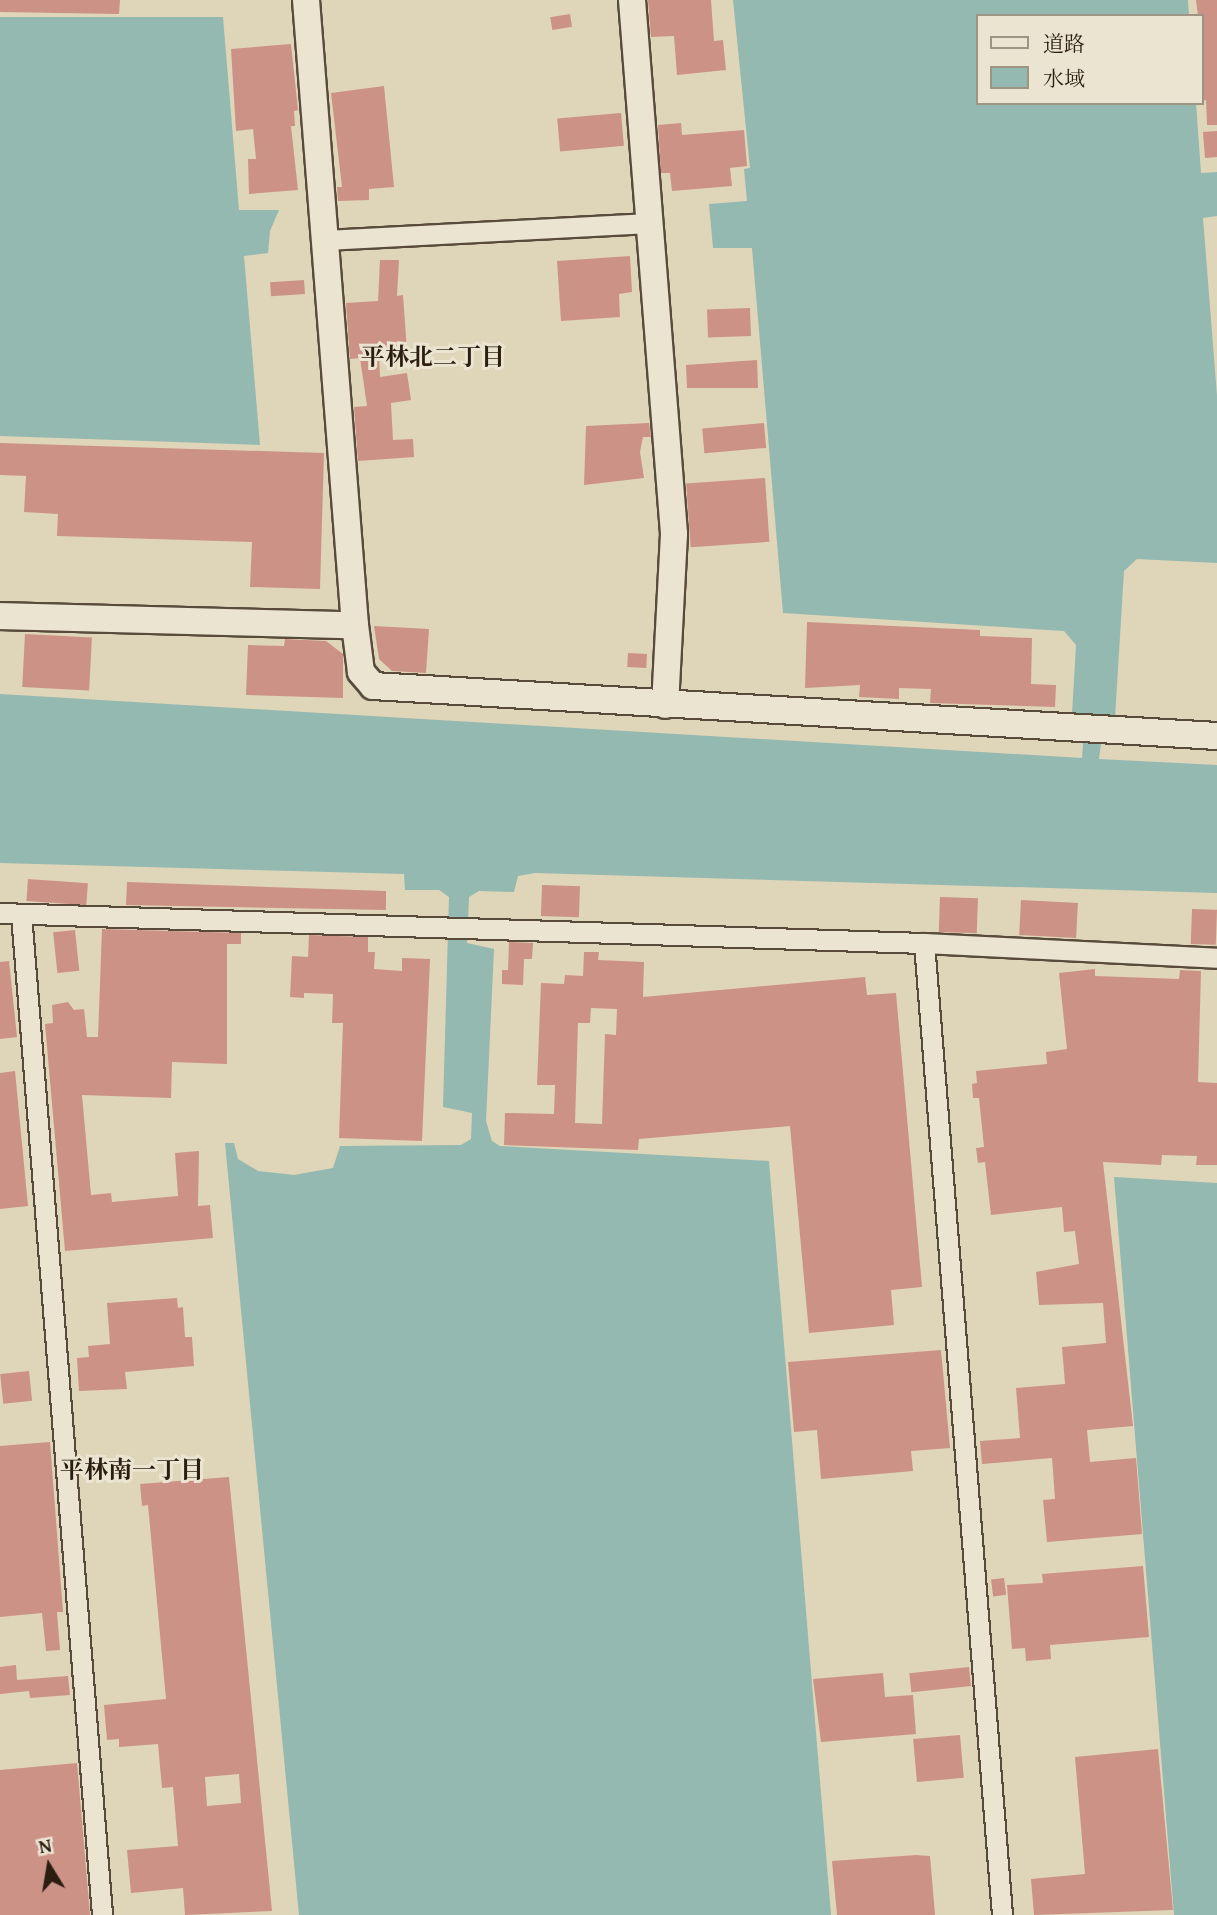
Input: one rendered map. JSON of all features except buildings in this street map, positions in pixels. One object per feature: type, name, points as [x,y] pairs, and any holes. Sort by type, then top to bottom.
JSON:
[{"type":"street","points":[[306,0],[355,625],[361,672],[382,690],[1217,736]]},
{"type":"street","points":[[632,0],[674,534],[665,705]]},
{"type":"street","points":[[325,240],[650,223]]},
{"type":"street","points":[[0,616],[355,625]]},
{"type":"street","points":[[0,913],[924,943],[1217,958]]},
{"type":"street","points":[[21,914],[102,1915]]},
{"type":"street","points":[[924,943],[1002,1915]]},
{"type":"water","points":[[733,0],[1188,0],[1189,14],[976,14],[976,105],[1196,105],[1201,173],[1217,172],[1217,216],[1203,218],[1217,396],[1217,563],[1137,559],[1124,571],[1115,718],[1101,743],[1099,759],[1217,765],[1217,893],[535,873],[518,876],[514,892],[479,891],[469,897],[467,943],[494,949],[486,1121],[492,1141],[500,1146],[769,1161],[831,1915],[299,1915],[225,1143],[234,1143],[238,1159],[258,1171],[294,1175],[333,1168],[340,1146],[461,1145],[471,1139],[472,1113],[443,1107],[449,897],[439,890],[405,890],[404,874],[0,863],[0,694],[1082,758],[1083,744],[1072,714],[1076,645],[1064,631],[783,613],[752,248],[713,248],[709,204],[747,201],[744,169],[750,168]]},
{"type":"water","points":[[0,17],[223,17],[239,210],[279,210],[270,231],[268,253],[244,256],[260,445],[0,436]]},
{"type":"water","points":[[1114,1177],[1217,1183],[1217,1915],[1174,1915]]},
{"type":"district","name":"平林北二丁目","points":[[433,357]]},
{"type":"district","name":"平林南一丁目","points":[[132,1470]]}]
